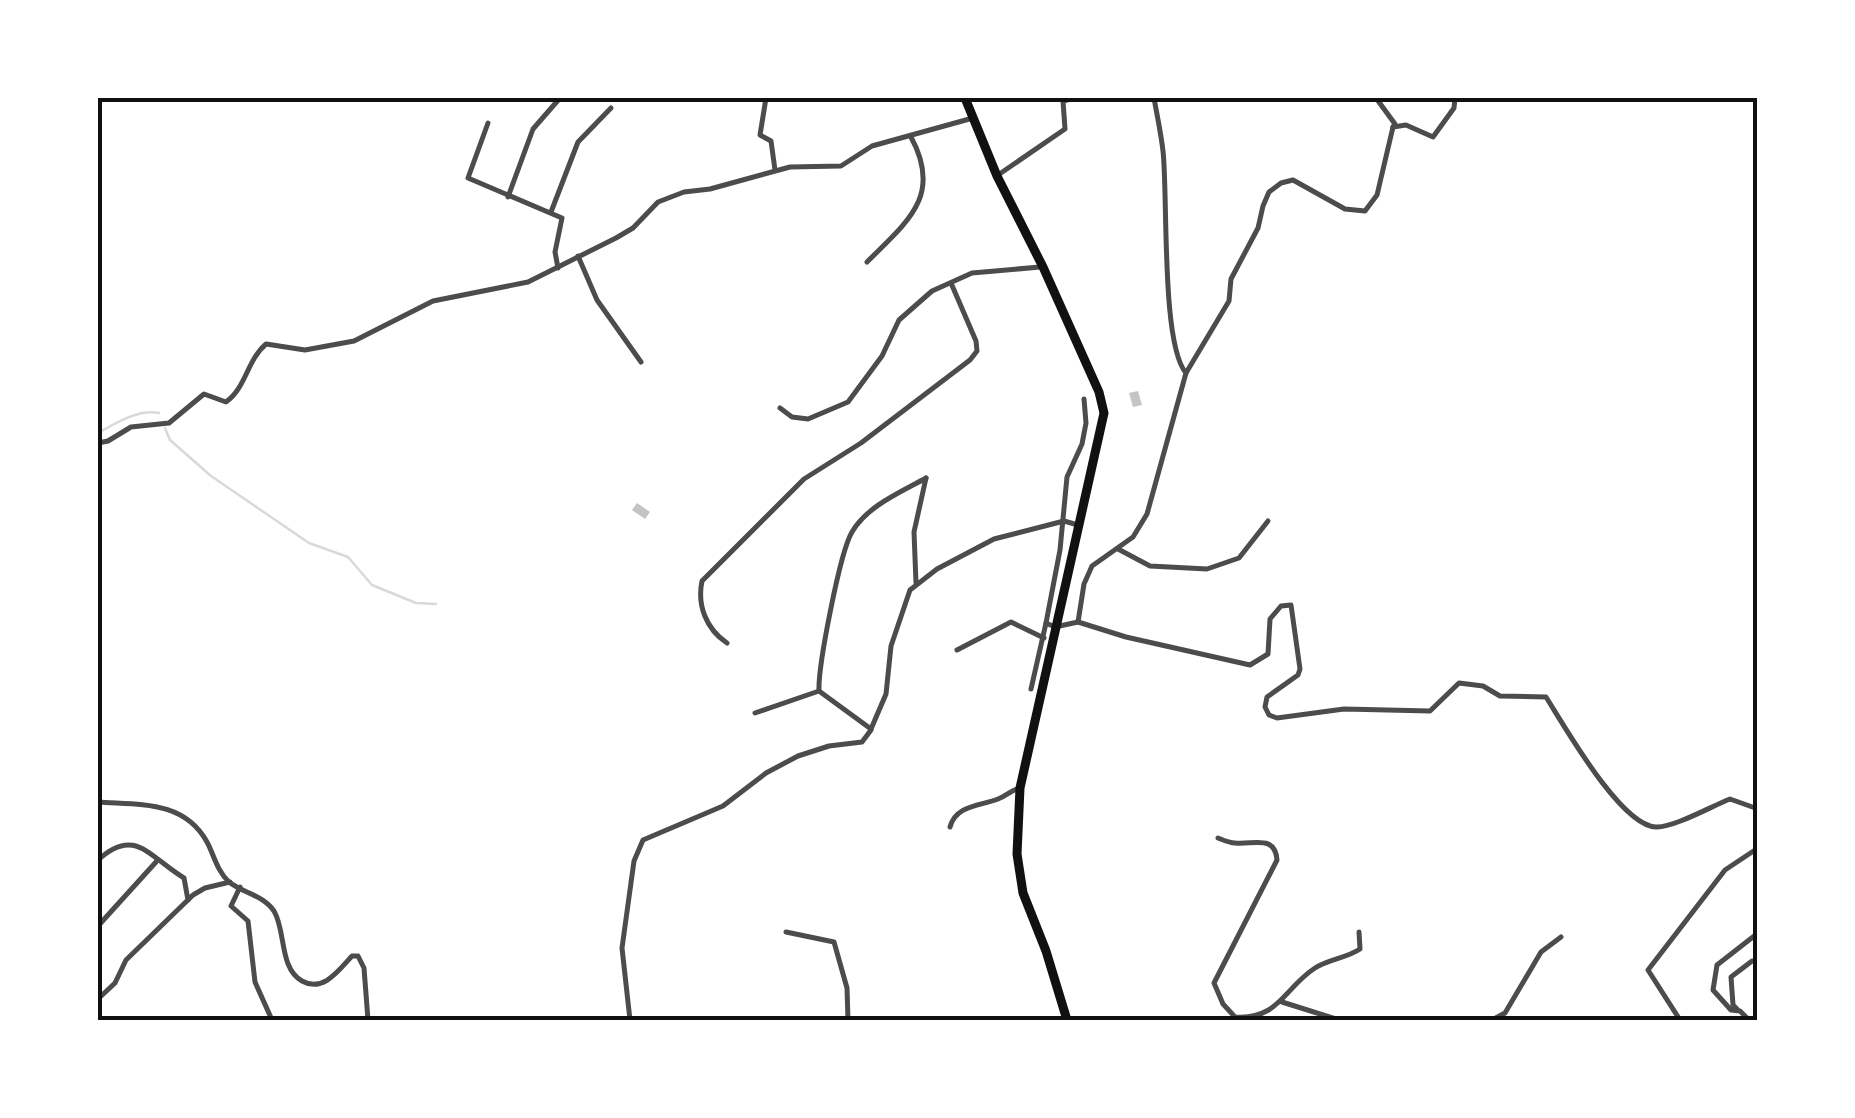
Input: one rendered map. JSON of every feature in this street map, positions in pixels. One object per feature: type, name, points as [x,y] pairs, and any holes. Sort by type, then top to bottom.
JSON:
[{"type":"highway","points":[[966,98],[997,176],[1044,267],[1099,392],[1104,413],[1080,526],[1050,625],[1020,788],[1018,854],[1023,893],[1067,1020]]},
{"type":"street","points":[[508,197],[533,129],[560,98]]},
{"type":"street","points":[[766,98],[760,134],[770,141],[775,170]]},
{"type":"street","points":[[997,176],[1065,129],[1063,101],[1076,98]]},
{"type":"street","points":[[1154,98],[1164,154],[1164,217],[1176,357],[1186,373]]},
{"type":"street","points":[[1078,622],[1084,584],[1092,566],[1133,537],[1148,514],[1186,373],[1229,301],[1231,279],[1258,228],[1269,192],[1293,180],[1346,209],[1365,211],[1377,195],[1394,124],[1376,98]]},
{"type":"street","points":[[1394,127],[1406,125],[1433,137],[1454,108],[1456,98]]},
{"type":"street","points":[[551,212],[578,142],[611,108]]},
{"type":"street","points":[[98,443],[132,427],[169,423],[204,394],[226,402],[234,397],[254,357],[266,344],[304,350],[354,340],[433,301],[528,282],[633,228],[658,202],[684,192],[710,190],[775,170],[841,166],[872,146],[973,118]]},
{"type":"street","points":[[488,123],[468,178],[551,212],[562,222],[555,252],[558,268]]},
{"type":"street","points":[[866,262],[890,240],[922,196],[926,177],[923,162],[910,137]]},
{"type":"street","points":[[578,256],[597,300],[640,362]]},
{"type":"street","points":[[780,408],[808,420],[848,402],[882,356],[899,320],[932,291],[972,273],[1044,267]]},
{"type":"street","points":[[727,643],[714,635],[708,624],[699,596],[702,581],[804,479],[861,444],[977,351],[950,283]]},
{"type":"street","points":[[1031,690],[1050,625],[1067,477],[1082,444],[1086,422],[1084,399]]},
{"type":"street","points":[[819,691],[826,640],[851,533],[876,506],[926,478],[914,532],[916,585]]},
{"type":"street","points":[[630,1020],[622,948],[634,861],[643,840],[723,806],[766,772],[798,756],[828,746],[862,742],[886,694],[896,632],[910,590],[937,569],[994,540],[1064,521],[1080,526]]},
{"type":"street","points":[[1118,549],[1150,566],[1207,569],[1239,558],[1268,521]]},
{"type":"street","points":[[1050,625],[1078,622],[1250,666],[1268,654],[1270,619],[1281,606],[1291,605],[1300,669],[1298,676],[1267,697],[1265,707],[1269,716],[1344,709],[1430,711],[1459,682],[1483,686],[1500,696],[1546,697],[1606,788],[1640,824],[1659,828],[1730,799],[1758,809]]},
{"type":"street","points":[[957,650],[1011,622],[1044,638]]},
{"type":"street","points":[[756,714],[819,691]]},
{"type":"street","points":[[819,691],[871,729]]},
{"type":"street","points":[[950,827],[952,818],[966,808],[1002,798],[1020,788]]},
{"type":"street","points":[[98,802],[165,807],[187,816],[230,882],[264,900],[276,913],[289,968],[301,981],[322,983],[352,956],[358,956],[364,968],[368,1020]]},
{"type":"street","points":[[1218,838],[1235,844],[1261,841],[1277,852],[1277,860],[1214,983],[1231,1019],[1252,1018],[1282,1002],[1315,968],[1360,949],[1359,932]]},
{"type":"street","points":[[98,860],[122,843],[135,845],[184,878],[188,900]]},
{"type":"street","points":[[1680,1020],[1648,970],[1725,870],[1758,848]]},
{"type":"street","points":[[98,926],[156,862]]},
{"type":"street","points":[[98,999],[114,983],[126,960],[188,900],[205,888],[230,882]]},
{"type":"street","points":[[240,887],[232,906],[248,921],[254,982],[272,1020]]},
{"type":"street","points":[[786,932],[834,942],[847,988],[848,1020]]},
{"type":"street","points":[[1740,1011],[1731,1010],[1712,990],[1717,965],[1758,933]]},
{"type":"street","points":[[1492,1020],[1505,1013],[1541,952],[1562,937]]},
{"type":"street","points":[[1749,1020],[1733,1005],[1732,976],[1752,960],[1758,961]]},
{"type":"street","points":[[1282,1002],[1339,1020]]},
{"type":"building","points":[[1138,391],[1142,405],[1133,407],[1129,393]]},
{"type":"building","points":[[637,503],[650,512],[645,519],[632,510]]},
{"type":"waterway","points":[[98,433],[135,415],[159,413]]},
{"type":"waterway","points":[[165,428],[170,440],[211,476],[309,543],[348,557],[372,585],[416,603],[436,604]]}]
